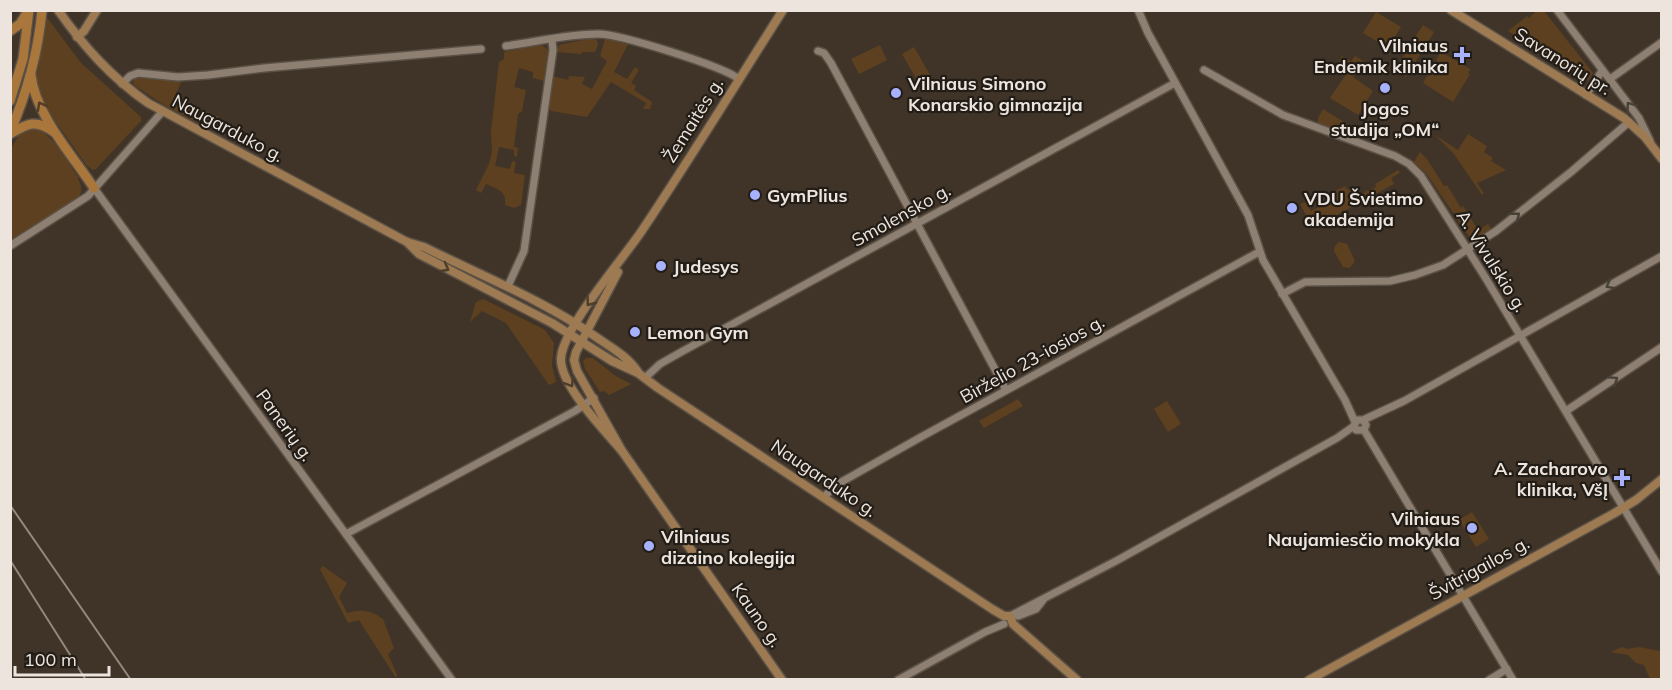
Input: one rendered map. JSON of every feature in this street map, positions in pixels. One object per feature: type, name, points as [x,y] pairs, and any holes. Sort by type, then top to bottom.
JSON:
[{"type":"highway","points":[[10,31],[20,24],[29,10]]},
{"type":"highway","points":[[10,101],[23,59],[29,10]]},
{"type":"highway","points":[[10,133],[22,107],[31,75],[42,12]]},
{"type":"highway","points":[[31,75],[34,94],[56,134],[94,188]]},
{"type":"highway","points":[[10,133],[33,123],[45,126],[56,134]]},
{"type":"main road","name":"Naugarduko g.","points":[[58,10],[101,65],[122,84],[162,112],[407,242],[423,247],[508,286],[576,322],[631,361],[642,376]]},
{"type":"main road","points":[[77,37],[84,31],[97,10]]},
{"type":"main road","name":"Žemaitės g.","points":[[576,322],[631,248],[783,10]]},
{"type":"main road","name":"Savanorių pr.","points":[[1451,10],[1629,122],[1662,159]]},
{"type":"main road","name":"Naugarduko g.","points":[[407,242],[419,254],[570,333],[625,368],[642,376],[992,609],[1077,680]]},
{"type":"main road","name":"Žemaitės g.","points":[[587,330],[631,248]]},
{"type":"main road","name":"Kauno g.","points":[[576,322],[561,353],[565,376],[584,406],[622,451],[782,680]]},
{"type":"main road","name":"Kauno g.","points":[[587,330],[575,356],[577,371],[622,451]]},
{"type":"main road","name":"Švitrigailos g.","points":[[1309,680],[1623,508],[1662,479]]},
{"type":"street","points":[[1133,10],[1143,24],[1248,215],[1259,252],[1282,294],[1514,680]]},
{"type":"street","points":[[1138,10],[1143,24]]},
{"type":"street","points":[[1557,10],[1639,118],[1648,133],[1652,146]]},
{"type":"street","points":[[506,46],[594,34],[610,35],[713,66],[732,73],[739,79]]},
{"type":"street","points":[[508,286],[524,251],[553,50],[552,40]]},
{"type":"street","points":[[1610,79],[1662,42]]},
{"type":"street","points":[[122,84],[130,76],[138,73],[178,76],[208,75],[481,49]]},
{"type":"street","points":[[818,51],[824,53],[831,63],[1006,390]]},
{"type":"street","name":"A. Vivulskio g.","points":[[1204,70],[1283,115],[1395,156],[1409,164],[1424,179],[1662,572]]},
{"type":"street","points":[[1586,95],[1602,71]]},
{"type":"street","name":"Smolensko g.","points":[[642,376],[916,223],[1175,83]]},
{"type":"street","points":[[10,246],[81,201],[162,112]]},
{"type":"street","points":[[1282,294],[1305,282],[1390,281],[1403,279],[1443,265],[1468,250],[1552,188],[1629,122]]},
{"type":"street","name":"Panerių g.","points":[[94,188],[452,680]]},
{"type":"street","name":"Birželio 23-iosios g.","points":[[824,497],[836,484],[1259,252]]},
{"type":"street","points":[[898,680],[1007,620],[1036,609],[1042,600],[1662,256]]},
{"type":"street","points":[[1566,411],[1662,347]]},
{"type":"street","points":[[346,534],[584,406],[594,398]]},
{"type":"street","points":[[1489,680],[1507,669]]},
{"type":"shaded area","points":[[1538,10],[1544,11],[1593,73],[1588,81],[1508,31]]},
{"type":"shaded area","points":[[1376,12],[1401,27],[1388,48],[1363,33]]},
{"type":"shaded area","points":[[46,16],[81,63],[141,117],[141,121],[93,170],[87,166],[41,101],[36,83]]},
{"type":"shaded area","points":[[1423,25],[1434,32],[1406,77],[1395,69]]},
{"type":"shaded area","points":[[592,38],[597,40],[598,45],[595,52],[582,52],[581,54],[557,52],[559,45]]},
{"type":"shaded area","points":[[605,39],[628,44],[614,72],[627,79],[635,67],[639,70],[631,83],[636,86],[634,90],[652,102],[650,109],[643,109],[646,103],[611,82],[587,117],[551,111],[549,107],[553,76],[568,80],[569,76],[585,76],[582,84],[592,89],[607,61],[600,56]]},
{"type":"shaded area","points":[[542,45],[548,50],[544,81],[533,78],[533,72],[519,68],[514,87],[526,90],[522,111],[518,114],[514,147],[518,148],[517,157],[514,156],[514,150],[499,147],[495,166],[510,169],[512,161],[516,162],[514,173],[525,175],[521,205],[514,208],[505,205],[503,194],[494,187],[486,184],[481,193],[476,190],[489,164],[492,152],[491,131],[499,62],[504,59],[504,52]]},
{"type":"shaded area","points":[[880,45],[887,60],[859,74],[851,59]]},
{"type":"shaded area","points":[[914,47],[933,80],[921,87],[902,54]]},
{"type":"shaded area","points":[[1441,52],[1470,69],[1468,73],[1470,74],[1453,102],[1423,83]]},
{"type":"shaded area","points":[[1342,56],[1351,61],[1355,56],[1376,69],[1373,74],[1360,66],[1353,77],[1373,91],[1358,115],[1330,98],[1345,76],[1334,69]]},
{"type":"shaded area","points":[[135,78],[182,80],[175,96],[219,117],[211,126],[206,127],[164,105],[134,85]]},
{"type":"shaded area","points":[[1323,109],[1352,127],[1348,134],[1318,125],[1318,118]]},
{"type":"shaded area","points":[[32,127],[46,134],[58,148],[79,178],[81,192],[77,199],[11,241],[11,149],[20,133]]},
{"type":"shaded area","points":[[1468,134],[1487,146],[1484,152],[1493,158],[1491,161],[1506,170],[1477,183],[1484,193],[1482,195],[1454,154],[1435,135],[1458,150]]},
{"type":"shaded area","points":[[1420,152],[1444,186],[1447,185],[1461,208],[1463,206],[1478,230],[1488,224],[1491,229],[1473,242],[1426,173],[1414,162]]},
{"type":"shaded area","points":[[1398,170],[1400,173],[1391,178],[1394,184],[1313,228],[1300,204],[1305,202],[1311,211],[1334,199],[1331,193],[1345,186],[1348,190],[1350,188],[1355,197],[1359,197]]},
{"type":"shaded area","points":[[1339,242],[1347,244],[1355,261],[1350,268],[1343,267],[1334,251]]},
{"type":"shaded area","points":[[483,299],[545,330],[554,343],[552,365],[556,382],[549,385],[506,323],[482,311],[470,322],[476,302]]},
{"type":"shaded area","points":[[586,358],[593,358],[614,375],[631,384],[609,395],[604,391],[600,392],[585,369],[583,361]]},
{"type":"shaded area","points":[[1018,399],[1023,406],[984,428],[979,421]]},
{"type":"shaded area","points":[[1167,401],[1181,424],[1168,432],[1154,409]]},
{"type":"shaded area","points":[[1472,512],[1489,539],[1476,547],[1459,520]]},
{"type":"shaded area","points":[[323,566],[347,583],[339,597],[347,613],[366,611],[383,619],[394,648],[388,654],[397,675],[396,678],[359,620],[348,623],[320,569]]},
{"type":"shaded area","points":[[1622,647],[1627,649],[1639,647],[1661,652],[1661,679],[1650,679],[1644,665],[1636,663],[1628,655],[1610,652]]},
{"type":"railway","points":[[10,505],[131,680]]},
{"type":"railway","points":[[10,560],[86,680]]},
{"type":"place","name":"Vilniaus Endemik klinika","points":[[1462,55]]},
{"type":"place","name":"Jogos studija „OM“","points":[[1385,88]]},
{"type":"place","name":"Vilniaus Simono Konarskio gimnazija","points":[[896,93]]},
{"type":"place","name":"GymPlius","points":[[755,195]]},
{"type":"place","name":"VDU Švietimo akademija","points":[[1292,208]]},
{"type":"place","name":"Judesys","points":[[661,266]]},
{"type":"place","name":"Lemon Gym","points":[[635,332]]},
{"type":"place","name":"A. Zacharovo klinika, VšĮ","points":[[1622,478]]},
{"type":"place","name":"Vilniaus Naujamiesčio mokykla","points":[[1472,528]]},
{"type":"place","name":"Vilniaus dizaino kolegija","points":[[649,546]]}]
